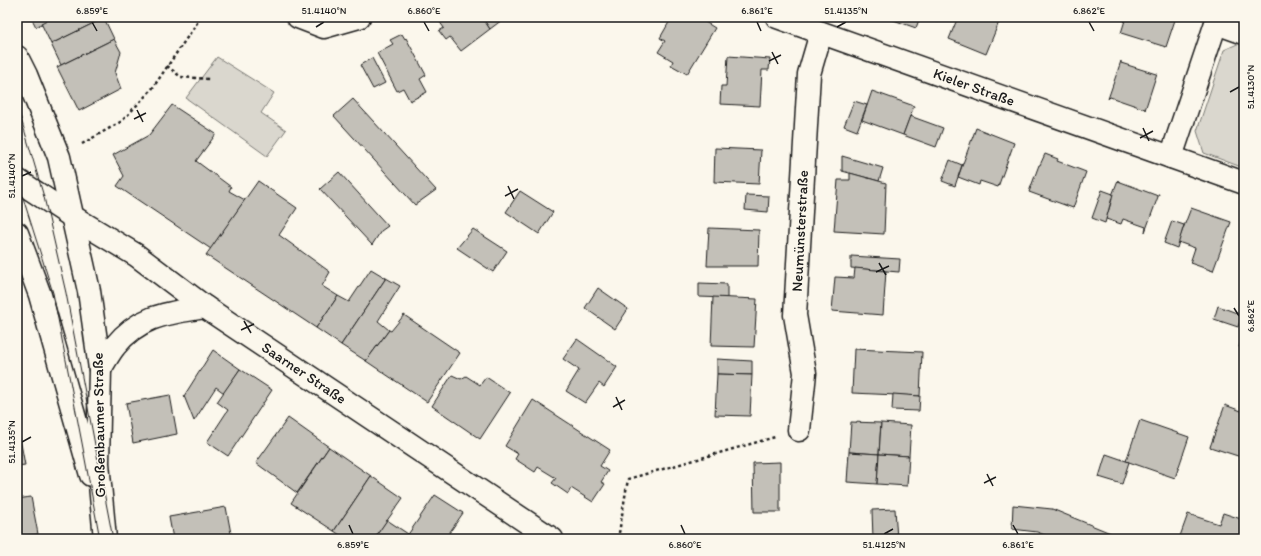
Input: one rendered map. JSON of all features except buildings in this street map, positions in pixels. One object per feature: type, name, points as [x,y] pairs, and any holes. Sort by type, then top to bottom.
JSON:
[{"type":"main road","points":[[298,17],[324,27],[359,17]]},
{"type":"main road","name":"Kieler Straße","points":[[777,17],[1244,183]]},
{"type":"main road","points":[[1171,157],[1217,20],[1244,33]]},
{"type":"main road","name":"Neumünsterstraße","points":[[799,430],[805,373],[795,314],[809,74],[821,33]]},
{"type":"main road","name":"Großenbaumer Straße","points":[[17,57],[26,75],[59,158],[89,291],[100,369],[98,462],[105,539]]},
{"type":"main road","name":"Saarner Straße","points":[[17,180],[73,217],[136,255],[205,307],[552,539]]},
{"type":"main road","name":"Großenbaumer Straße","points":[[17,234],[40,295],[102,515]]},
{"type":"main road","points":[[100,369],[115,346],[133,327],[164,313],[205,307]]},
{"type":"path","points":[[59,158],[122,121],[152,89],[201,17]]},
{"type":"path","points":[[167,66],[181,77],[209,79]]},
{"type":"path","points":[[618,539],[628,479],[799,430]]},
{"type":"shaded area","points":[[1244,41],[1244,168],[1204,153],[1197,131],[1224,50]]},
{"type":"shaded area","points":[[217,57],[274,93],[261,113],[286,130],[267,156],[186,98]]},
{"type":"tram line","points":[[17,105],[44,197],[66,293],[113,539]]},
{"type":"tram line","points":[[17,179],[53,293],[100,539]]}]
